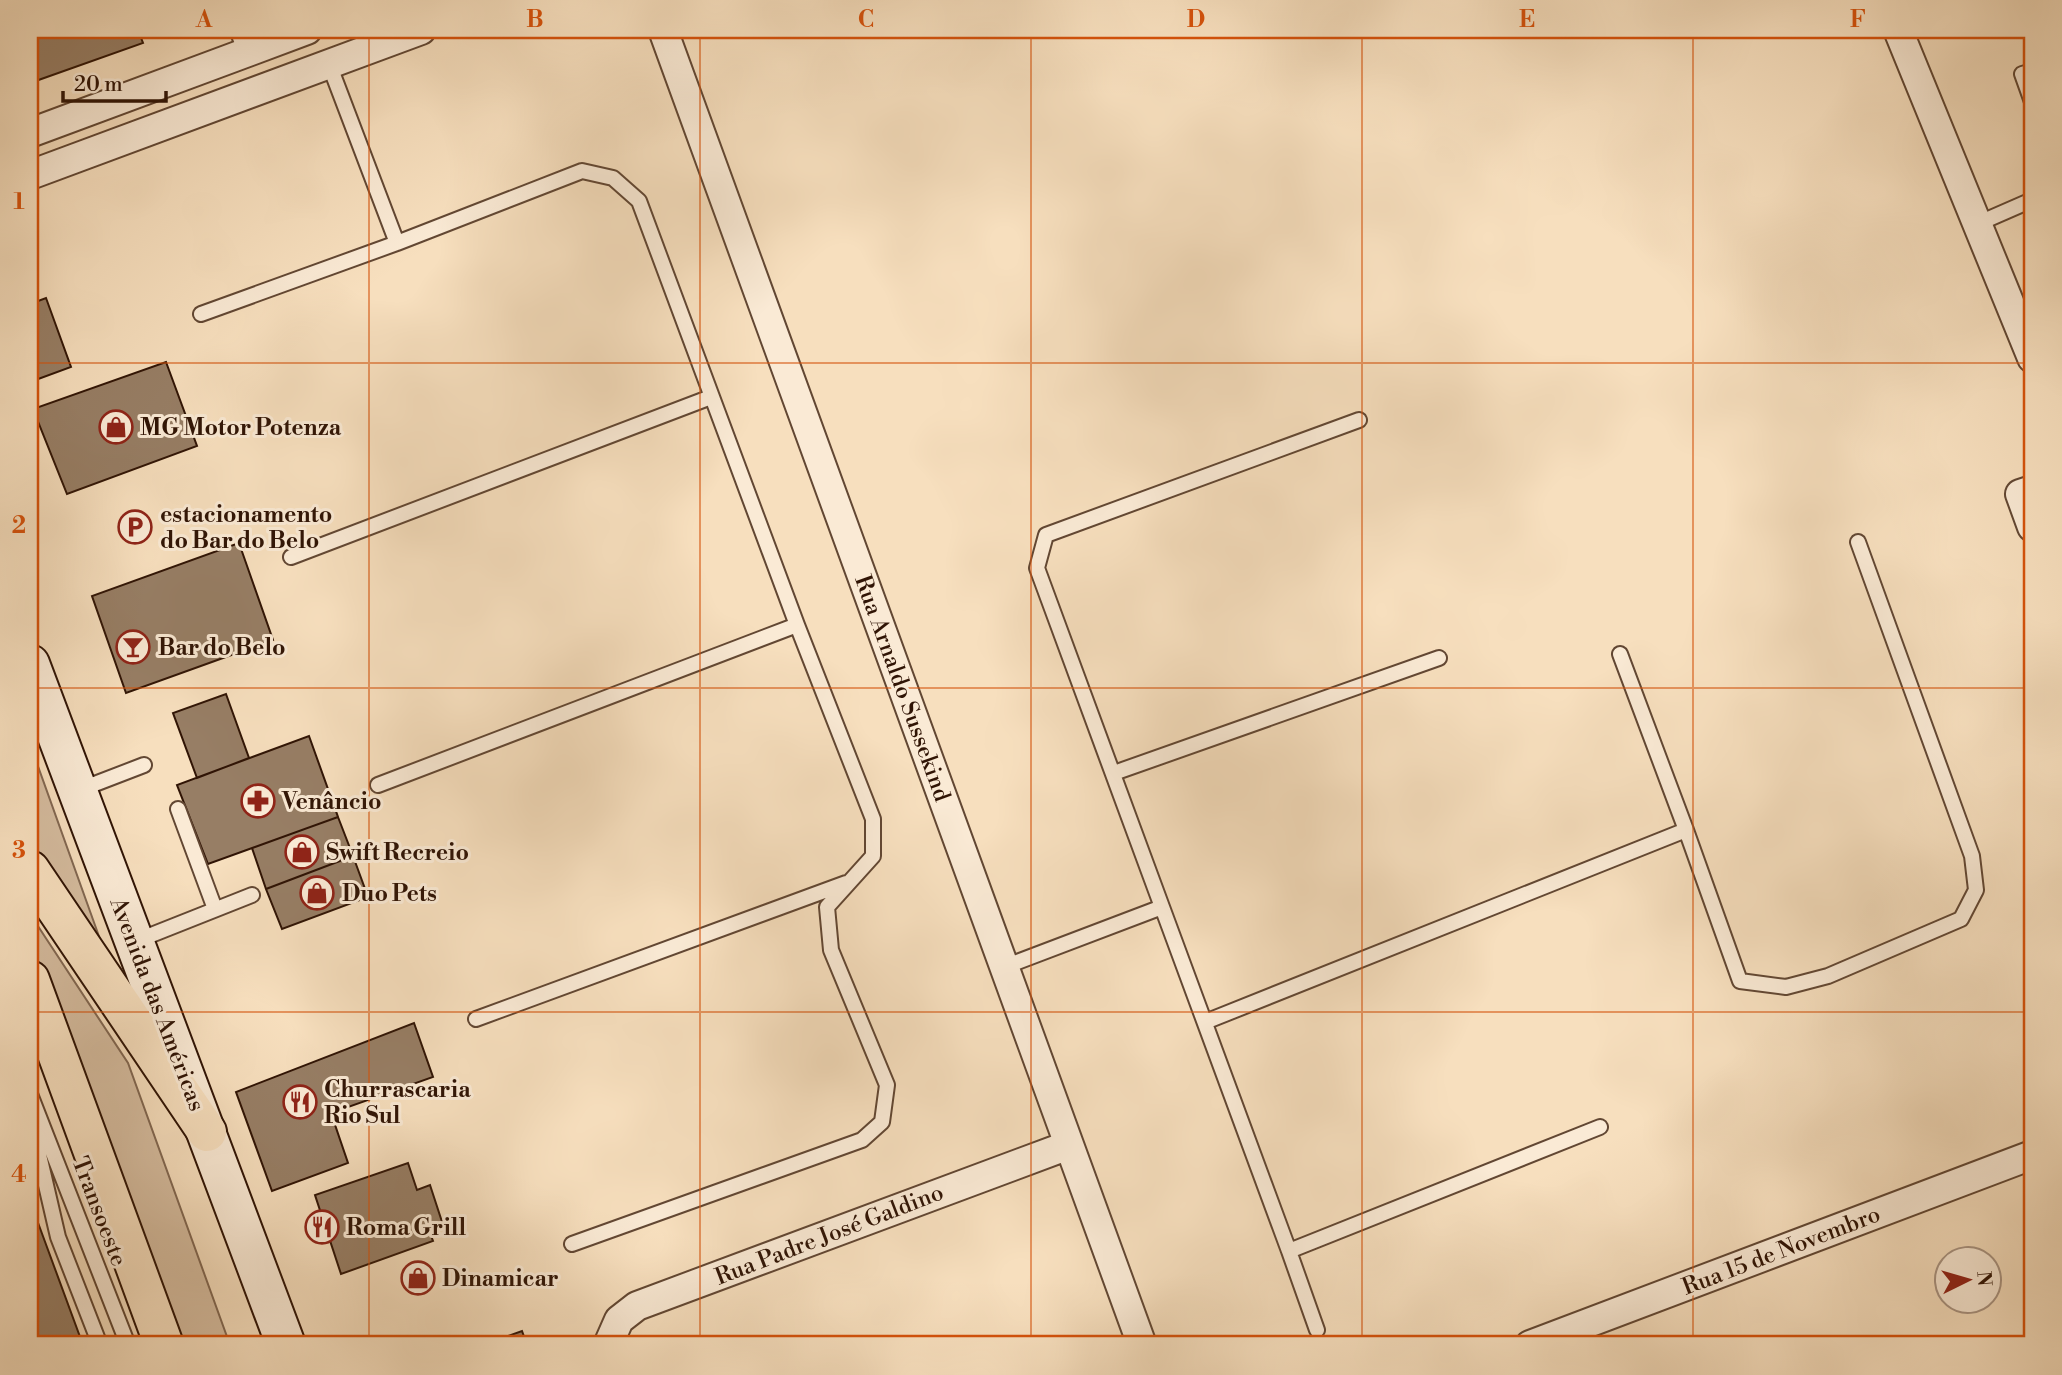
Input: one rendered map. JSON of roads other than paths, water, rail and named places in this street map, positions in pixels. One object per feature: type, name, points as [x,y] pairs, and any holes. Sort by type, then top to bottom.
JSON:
[{"type":"highway","points":[[30,870],[207,1132]]},
{"type":"highway","points":[[30,980],[164,1345]]},
{"type":"main road","name":"Avenida das Américas","points":[[30,664],[285,1345]]},
{"type":"street","points":[[30,133],[242,41],[307,30]]},
{"type":"street","points":[[30,175],[421,30]]},
{"type":"street","name":"Rua Arnaldo Sussekind","points":[[663,30],[1142,1345]]},
{"type":"street","points":[[1898,30],[2032,358]]},
{"type":"street","points":[[2032,490],[2020,494],[2032,527]]},
{"type":"street","name":"Rua Padre José Galdino","points":[[608,1345],[619,1320],[637,1306],[1069,1144]]},
{"type":"street","name":"Rua 15 de Novembro","points":[[1530,1345],[2032,1155]]},
{"type":"lane","points":[[329,64],[397,243]]},
{"type":"lane","points":[[2032,71],[2022,75],[2032,102]]},
{"type":"lane","points":[[201,314],[397,243],[582,171],[613,178],[639,201],[797,625],[873,819],[873,856],[827,906],[831,950],[887,1085],[883,1122],[862,1139],[572,1244]]},
{"type":"lane","points":[[1977,224],[2032,200]]},
{"type":"lane","points":[[291,557],[711,397]]},
{"type":"lane","points":[[1317,1330],[1037,568],[1046,536],[1359,419]]},
{"type":"lane","points":[[1620,654],[1740,981],[1786,987],[1828,976],[1961,919],[1976,890],[1972,856],[1858,542]]},
{"type":"lane","points":[[378,785],[797,625]]},
{"type":"lane","points":[[1114,773],[1439,658]]},
{"type":"lane","points":[[78,791],[144,765]]},
{"type":"lane","points":[[178,809],[215,909]]},
{"type":"lane","points":[[1205,1022],[1686,830]]},
{"type":"lane","points":[[476,1019],[848,882]]},
{"type":"lane","points":[[135,941],[252,895]]},
{"type":"lane","points":[[1004,967],[1162,907]]},
{"type":"lane","name":"Transoeste","points":[[30,1094],[128,1345]]},
{"type":"lane","points":[[30,1116],[58,1237],[100,1345]]},
{"type":"lane","points":[[1289,1251],[1600,1126]]},
{"type":"place","name":"MG Motor Potenza","points":[[116,427]]},
{"type":"place","name":"estacionamento do Bar do Belo","points":[[135,527]]},
{"type":"place","name":"Bar do Belo","points":[[133,647]]},
{"type":"place","name":"Venâncio","points":[[258,801]]},
{"type":"place","name":"Swift Recreio","points":[[302,852]]},
{"type":"place","name":"Duo Pets","points":[[317,893]]},
{"type":"place","name":"Churrascaria Rio Sul","points":[[300,1102]]},
{"type":"place","name":"Roma Grill","points":[[322,1227]]},
{"type":"place","name":"Dinamicar","points":[[418,1278]]}]
